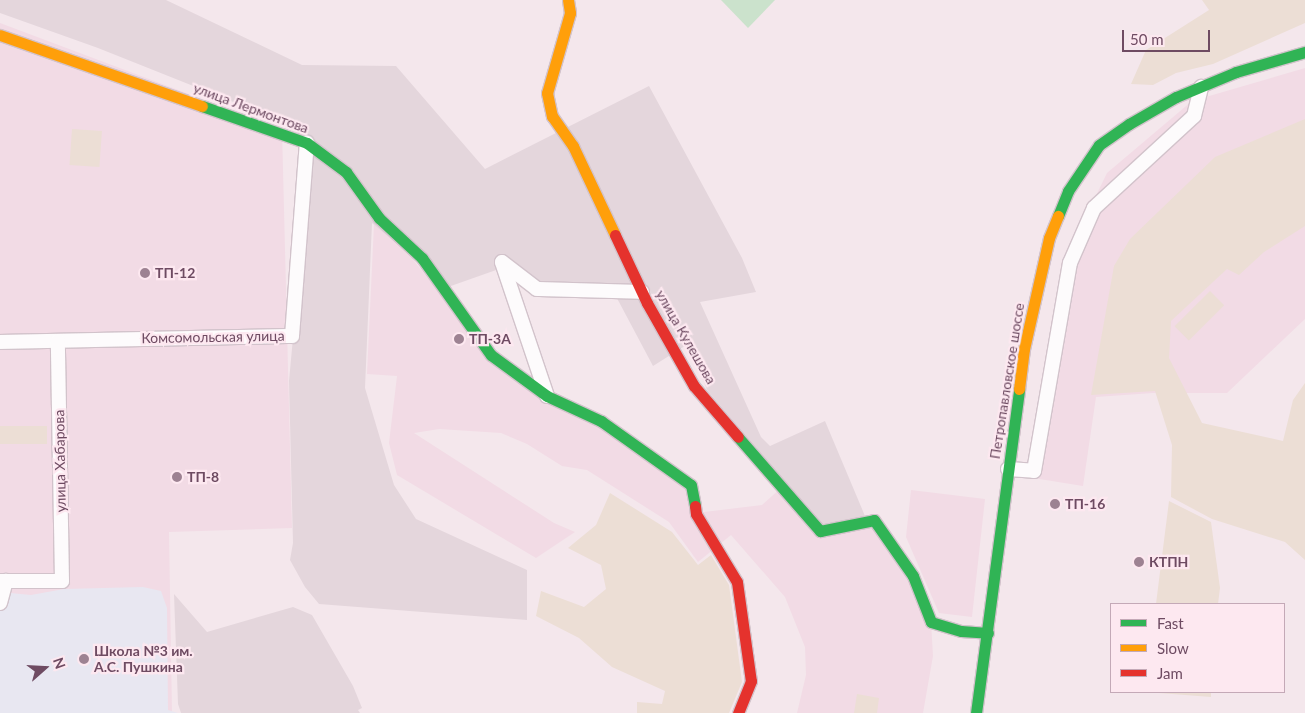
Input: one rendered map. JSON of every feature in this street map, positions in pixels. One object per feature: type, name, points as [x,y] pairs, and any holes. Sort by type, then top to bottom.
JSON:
[{"type":"street","name":"улица Кулешова","points":[[568,0],[570,13],[547,93],[552,116],[573,146],[642,292],[694,386],[820,531],[874,520],[913,576],[931,622],[961,631],[988,633]]},
{"type":"street","name":"улица Лермонтова","points":[[0,35],[307,142],[346,172],[379,218],[422,258],[491,355],[547,396],[601,421],[691,484],[696,514],[737,582],[751,681],[738,713]]},
{"type":"street","name":"Петропавловское шоссе","points":[[976,713],[1024,350],[1049,238],[1068,191],[1099,145],[1176,97],[1236,72],[1305,52]]},
{"type":"street","points":[[1008,469],[1034,471],[1070,263],[1094,208],[1194,116],[1201,86]]},
{"type":"street","name":"Комсомольская улица","points":[[0,342],[292,336],[307,142]]},
{"type":"street","points":[[547,396],[502,262],[538,289],[642,292]]},
{"type":"street","name":"улица Хабарова","points":[[3,581],[62,581],[58,341]]},
{"type":"street","points":[[0,603],[3,581]]},
{"type":"shaded area","points":[[0,0],[166,0],[302,65],[396,66],[485,169],[649,86],[742,258],[756,292],[700,302],[761,437],[770,446],[825,421],[865,516],[823,526],[707,390],[688,344],[653,366],[610,285],[516,283],[499,269],[448,287],[372,223],[365,388],[394,485],[416,519],[527,570],[527,620],[319,604],[305,587],[290,560],[293,543],[289,381],[310,155],[286,123],[98,48],[0,13]]},
{"type":"shaded area","points":[[721,0],[775,0],[748,28]]},
{"type":"shaded area","points":[[1202,0],[1305,0],[1305,23],[1213,64],[1176,73],[1153,85],[1131,84],[1146,50],[1209,10]]},
{"type":"shaded area","points":[[0,23],[282,129],[292,528],[169,532],[172,713],[0,713]]},
{"type":"shaded area","points":[[1305,68],[1305,319],[1227,393],[1153,393],[1096,397],[1083,486],[1027,477],[1068,253],[1107,173],[1192,101]]},
{"type":"shaded area","points":[[1305,119],[1305,226],[1264,252],[1239,275],[1227,269],[1171,321],[1169,358],[1202,423],[1283,441],[1293,400],[1305,383],[1305,560],[1285,542],[1212,519],[1171,497],[1172,445],[1155,391],[1091,395],[1114,266],[1130,239],[1215,157]]},
{"type":"shaded area","points":[[72,129],[102,131],[99,167],[69,165]]},
{"type":"shaded area","points":[[379,218],[491,355],[691,485],[696,513],[762,505],[782,487],[874,520],[931,622],[933,656],[923,713],[797,713],[806,675],[805,647],[785,597],[731,535],[698,562],[669,522],[587,470],[562,466],[527,444],[501,433],[439,429],[414,433],[554,523],[575,532],[536,558],[397,475],[389,443],[397,376],[367,374],[374,224]]},
{"type":"shaded area","points":[[1210,291],[1224,305],[1189,340],[1175,326]]},
{"type":"shaded area","points":[[0,426],[47,426],[47,444],[0,444]]},
{"type":"shaded area","points":[[911,490],[985,499],[972,617],[939,613],[906,537]]},
{"type":"shaded area","points":[[610,493],[672,532],[698,565],[711,555],[729,585],[742,682],[729,713],[637,713],[637,702],[662,704],[665,691],[612,667],[579,638],[536,616],[541,591],[584,607],[606,589],[601,565],[568,548],[596,525]]},
{"type":"shaded area","points":[[1169,501],[1211,522],[1220,588],[1218,603],[1156,603]]},
{"type":"shaded area","name":"Школа №3 им. А.С. Пушкина","points":[[143,587],[161,591],[167,608],[168,710],[178,713],[0,713],[0,592],[31,595],[64,589]]},
{"type":"shaded area","points":[[174,594],[207,632],[293,607],[312,615],[353,686],[362,708],[358,710],[360,713],[181,713],[178,704]]},
{"type":"shaded area","points":[[1159,693],[1211,693],[1211,697]]},
{"type":"shaded area","points":[[857,694],[879,698],[877,713],[854,713]]},
{"type":"traffic: fast","points":[[1058,216],[1068,191],[1099,145],[1129,124],[1176,97],[1236,72],[1305,52]]},
{"type":"traffic: fast","points":[[202,106],[307,143],[346,172],[379,218],[422,258],[491,355],[547,396],[601,421],[691,485],[695,506]]},
{"type":"traffic: fast","points":[[976,713],[1019,389]]},
{"type":"traffic: fast","points":[[738,437],[820,531],[874,520],[913,576],[931,622],[961,631],[988,633]]},
{"type":"traffic: slow","points":[[568,0],[570,13],[547,93],[552,116],[573,146],[615,235]]},
{"type":"traffic: slow","points":[[0,35],[202,106]]},
{"type":"traffic: slow","points":[[1019,389],[1024,349],[1049,238],[1058,216]]},
{"type":"traffic: jam","points":[[615,235],[647,303],[694,386],[738,437]]},
{"type":"traffic: jam","points":[[695,506],[696,514],[737,582],[751,681],[738,713]]},
{"type":"place","name":"ТП-12","points":[[145,273]]},
{"type":"place","name":"ТП-3А","points":[[459,339]]},
{"type":"place","name":"ТП-8","points":[[177,477]]},
{"type":"place","name":"ТП-16","points":[[1055,504]]},
{"type":"place","name":"КТПН","points":[[1139,562]]},
{"type":"place","name":"Школа №3 им. А.С. Пушкина","points":[[84,659]]}]
